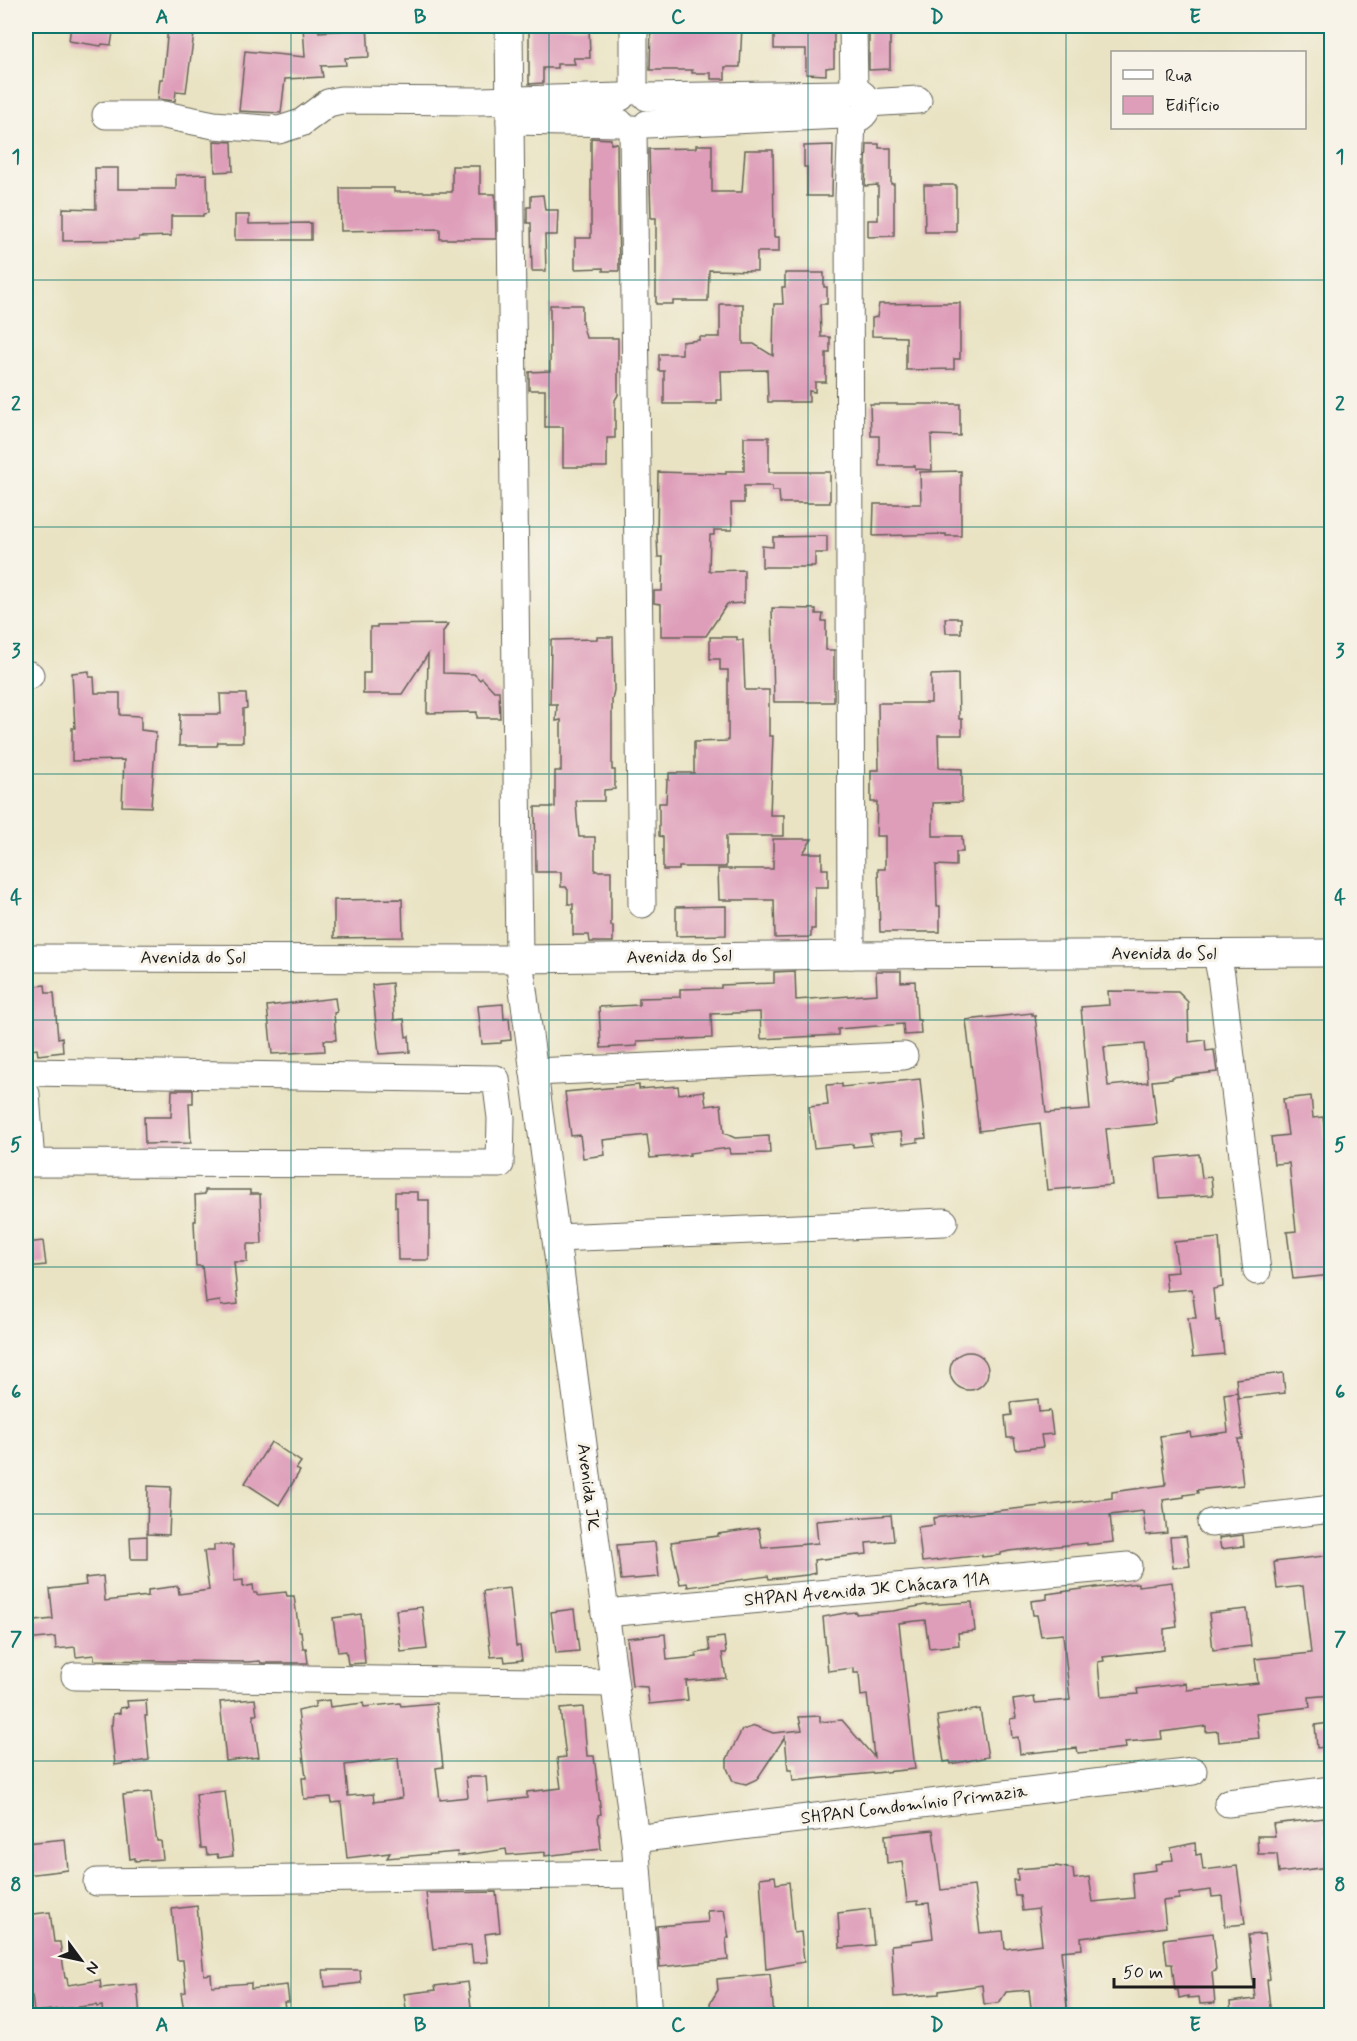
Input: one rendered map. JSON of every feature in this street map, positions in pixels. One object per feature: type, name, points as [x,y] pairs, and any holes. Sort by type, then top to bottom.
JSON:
[{"type":"street","name":"Avenida JK","points":[[509,26],[519,959],[634,1839],[648,2016]]},
{"type":"street","points":[[634,26],[642,904]]},
{"type":"street","points":[[851,955],[849,197],[853,26]]},
{"type":"street","points":[[106,115],[164,115],[214,125],[279,129],[301,123],[328,103],[341,100],[510,110],[634,110],[918,100]]},
{"type":"street","name":"Avenida do Sol","points":[[26,957],[519,959],[1332,953]]},
{"type":"street","points":[[1217,955],[1257,1271]]},
{"type":"street","points":[[534,1072],[904,1056]]},
{"type":"street","points":[[26,1072],[496,1079],[501,1118],[500,1164],[31,1163],[26,1094]]},
{"type":"street","points":[[501,1118],[539,1117]]},
{"type":"street","points":[[556,1238],[944,1222]]},
{"type":"street","points":[[1211,1523],[1332,1509]]},
{"type":"street","name":"SHPAN Avenida JK Chácara 11A","points":[[605,1613],[1128,1566]]},
{"type":"street","points":[[75,1676],[614,1683]]},
{"type":"street","name":"SHPAN Condomínio Primazia","points":[[634,1839],[1193,1771]]},
{"type":"street","points":[[1228,1803],[1332,1790]]},
{"type":"street","points":[[97,1882],[637,1874]]},
{"type":"building","points":[[71,26],[114,26],[111,45],[102,44],[101,46],[69,41]]},
{"type":"building","points":[[168,26],[195,26],[186,92],[176,91],[175,101],[158,99],[160,79],[163,79]]},
{"type":"building","points":[[303,26],[318,26],[319,32],[350,30],[350,26],[367,26],[369,57],[345,58],[346,65],[321,66],[323,77],[285,79],[281,113],[239,111],[245,51],[305,57]]},
{"type":"building","points":[[529,26],[589,26],[590,58],[573,58],[575,64],[557,64],[557,68],[543,68],[543,83],[529,84]]},
{"type":"building","points":[[651,26],[742,26],[740,67],[725,67],[725,79],[711,79],[711,73],[692,73],[692,70],[650,70]]},
{"type":"building","points":[[774,26],[834,26],[834,67],[826,68],[826,75],[806,74],[806,49],[774,49]]},
{"type":"building","points":[[869,26],[890,26],[890,69],[869,70]]},
{"type":"building","points":[[591,138],[611,139],[611,144],[617,143],[619,271],[603,271],[603,268],[575,269],[575,238],[591,238]]},
{"type":"building","points":[[214,141],[232,142],[233,171],[215,172]]},
{"type":"building","points":[[867,144],[879,144],[879,148],[891,148],[894,236],[868,237],[868,220],[878,220],[878,185],[865,186]]},
{"type":"building","points":[[696,145],[712,145],[712,192],[742,192],[745,150],[773,150],[774,237],[779,237],[779,252],[757,252],[757,271],[709,270],[708,301],[673,301],[673,304],[656,304],[656,218],[651,218],[649,149],[696,148]]},
{"type":"building","points":[[833,145],[832,196],[807,196],[804,146]]},
{"type":"building","points":[[452,166],[480,166],[480,194],[495,194],[496,239],[440,239],[440,229],[341,231],[340,188],[394,188],[394,192],[452,192]]},
{"type":"building","points":[[95,168],[118,168],[118,189],[176,189],[176,175],[207,174],[208,213],[203,216],[171,216],[171,236],[139,237],[139,240],[63,241],[63,208],[96,209]]},
{"type":"building","points":[[924,185],[956,185],[956,232],[925,232]]},
{"type":"building","points":[[543,195],[545,210],[558,210],[557,235],[545,235],[546,271],[532,271],[531,223],[527,223],[527,207],[531,207],[531,196]]},
{"type":"building","points":[[235,215],[249,215],[249,224],[311,223],[311,240],[235,240]]},
{"type":"building","points":[[785,273],[824,273],[824,287],[827,287],[827,304],[820,304],[821,337],[830,337],[830,353],[826,353],[826,382],[815,382],[815,392],[809,391],[809,402],[768,402],[767,370],[721,371],[722,400],[717,400],[717,404],[664,404],[664,371],[659,371],[659,354],[682,354],[682,342],[699,340],[699,337],[720,337],[720,304],[743,304],[743,344],[754,344],[773,356],[774,304],[783,304],[782,287],[785,287]]},
{"type":"building","points":[[960,303],[960,359],[954,359],[954,369],[906,370],[906,337],[872,336],[872,318],[877,317],[879,304]]},
{"type":"building","points":[[550,305],[582,305],[582,322],[586,338],[618,338],[615,438],[607,438],[607,467],[563,467],[563,427],[545,427],[545,390],[529,390],[529,372],[550,371]]},
{"type":"building","points":[[870,404],[960,404],[960,436],[931,435],[932,470],[915,469],[915,466],[879,466],[879,436],[871,436]]},
{"type":"building","points":[[744,437],[769,437],[769,472],[830,472],[830,503],[780,503],[779,491],[772,491],[772,486],[744,486],[744,503],[731,503],[732,530],[714,530],[714,535],[710,535],[709,571],[744,570],[744,603],[727,604],[706,636],[661,636],[661,604],[654,603],[654,591],[662,591],[663,557],[658,557],[657,537],[658,472],[726,474],[726,471],[744,471]]},
{"type":"building","points":[[961,471],[961,536],[946,536],[946,534],[873,536],[874,504],[921,504],[920,472]]},
{"type":"building","points":[[827,536],[827,553],[815,553],[815,566],[762,567],[762,546],[773,547],[773,537]]},
{"type":"building","points":[[772,608],[816,609],[816,614],[823,614],[822,621],[826,621],[826,650],[834,650],[834,702],[774,702]]},
{"type":"building","points":[[945,618],[961,618],[961,633],[946,633]]},
{"type":"building","points":[[448,624],[443,632],[443,673],[474,674],[480,680],[482,678],[494,691],[499,691],[500,718],[477,718],[477,712],[427,713],[428,654],[402,694],[363,694],[363,673],[370,673],[370,627]]},
{"type":"building","points":[[597,637],[613,637],[612,770],[615,770],[615,789],[604,790],[604,801],[576,801],[579,837],[595,837],[595,871],[611,871],[613,942],[590,942],[589,935],[573,935],[573,904],[568,904],[566,887],[561,887],[561,872],[536,872],[535,807],[555,807],[555,771],[561,771],[561,720],[556,721],[557,704],[550,704],[551,640],[597,639]]},
{"type":"building","points":[[710,637],[737,637],[737,640],[743,640],[745,690],[769,690],[769,736],[773,736],[770,815],[784,815],[784,836],[726,836],[726,867],[679,867],[679,870],[663,870],[663,837],[659,836],[659,803],[666,803],[669,773],[694,773],[694,742],[728,741],[728,670],[720,670],[720,659],[710,659]]},
{"type":"building","points":[[89,671],[89,677],[94,677],[95,693],[120,693],[120,715],[141,716],[141,730],[156,732],[151,807],[122,806],[124,760],[72,761],[72,728],[75,728],[72,673]]},
{"type":"building","points":[[958,674],[959,719],[962,719],[962,735],[938,735],[939,768],[962,769],[962,802],[933,803],[933,836],[962,836],[963,852],[956,852],[956,866],[936,865],[940,932],[880,932],[878,869],[885,869],[885,836],[876,836],[877,802],[871,802],[871,770],[879,770],[878,703],[931,703],[931,675]]},
{"type":"building","points":[[220,694],[246,694],[247,708],[243,709],[243,742],[218,742],[217,746],[179,746],[180,714],[221,714]]},
{"type":"building","points":[[773,839],[812,839],[803,853],[822,853],[822,869],[828,869],[828,887],[815,887],[815,929],[811,929],[811,937],[775,938],[774,900],[719,900],[718,869],[773,869]]},
{"type":"building","points":[[402,899],[403,937],[334,938],[334,900]]},
{"type":"building","points":[[726,906],[726,935],[676,936],[676,907]]},
{"type":"building","points":[[795,971],[796,1000],[877,994],[876,971],[901,971],[901,982],[915,981],[917,1020],[920,1020],[921,1034],[904,1035],[903,1024],[838,1029],[838,1035],[761,1039],[760,1012],[711,1014],[712,1038],[637,1041],[637,1046],[601,1048],[599,1007],[639,1005],[639,998],[680,997],[680,989],[774,983],[774,972]]},
{"type":"building","points":[[392,983],[394,1020],[404,1019],[406,1037],[409,1036],[410,1052],[379,1054],[372,985]]},
{"type":"building","points":[[45,985],[46,993],[54,993],[58,1038],[62,1037],[63,1052],[38,1055],[37,1049],[31,1050],[26,987]]},
{"type":"building","points":[[1108,991],[1178,992],[1188,1002],[1189,1042],[1205,1040],[1206,1051],[1214,1050],[1217,1072],[1152,1081],[1157,1124],[1106,1129],[1112,1185],[1047,1190],[1040,1123],[979,1131],[966,1020],[1032,1013],[1035,1015],[1046,1113],[1090,1110],[1081,1007],[1109,1005]],"holes":[[[1144,1044],[1148,1082],[1108,1086],[1104,1047]]]},
{"type":"building","points":[[335,998],[336,1040],[324,1040],[325,1051],[272,1054],[267,1006]]},
{"type":"building","points":[[503,1004],[504,1019],[509,1018],[511,1040],[482,1044],[478,1006]]},
{"type":"building","points":[[920,1079],[926,1138],[917,1139],[918,1142],[903,1144],[901,1132],[870,1135],[872,1145],[853,1147],[853,1144],[814,1148],[809,1107],[828,1105],[826,1085],[842,1084],[842,1087]]},
{"type":"building","points":[[639,1085],[639,1089],[678,1086],[679,1094],[704,1091],[706,1106],[721,1104],[724,1133],[735,1138],[769,1136],[770,1153],[730,1154],[729,1148],[689,1153],[690,1155],[650,1158],[647,1135],[603,1140],[605,1155],[583,1158],[580,1135],[571,1136],[565,1092]]},
{"type":"building","points":[[172,1090],[193,1090],[193,1103],[189,1103],[191,1143],[145,1144],[144,1117],[171,1117]]},
{"type":"building","points":[[1311,1096],[1313,1118],[1323,1117],[1328,1159],[1332,1159],[1332,1275],[1293,1279],[1287,1232],[1296,1231],[1289,1163],[1274,1164],[1271,1137],[1288,1135],[1283,1099]]},
{"type":"building","points":[[1199,1154],[1202,1178],[1211,1177],[1213,1195],[1160,1198],[1156,1158]]},
{"type":"building","points":[[205,1190],[250,1190],[250,1194],[260,1194],[262,1244],[247,1244],[247,1262],[234,1262],[238,1304],[221,1306],[220,1301],[206,1303],[202,1266],[196,1266],[194,1221],[196,1221],[195,1195],[205,1194]]},
{"type":"building","points":[[395,1192],[418,1192],[418,1200],[429,1200],[429,1260],[398,1260]]},
{"type":"building","points":[[1219,1238],[1223,1287],[1213,1289],[1216,1321],[1220,1320],[1224,1354],[1193,1357],[1188,1318],[1196,1318],[1192,1289],[1167,1291],[1165,1273],[1178,1272],[1174,1242]]},
{"type":"building","points":[[43,1241],[46,1265],[26,1267],[26,1243]]},
{"type":"building","points":[[969,1352],[982,1358],[988,1371],[982,1384],[969,1390],[956,1384],[950,1371],[956,1358]]},
{"type":"building","points":[[1283,1373],[1285,1393],[1238,1398],[1236,1379]]},
{"type":"building","points":[[1237,1392],[1243,1439],[1238,1439],[1243,1485],[1197,1490],[1198,1493],[1163,1500],[1167,1533],[1146,1535],[1143,1511],[1110,1515],[1113,1542],[1009,1551],[1001,1555],[922,1562],[918,1527],[934,1525],[933,1518],[1112,1498],[1112,1492],[1165,1485],[1160,1436],[1190,1432],[1191,1437],[1228,1432],[1224,1394]]},
{"type":"building","points":[[1038,1399],[1039,1412],[1050,1411],[1053,1434],[1041,1435],[1043,1447],[1016,1450],[1014,1438],[1007,1438],[1005,1416],[1012,1415],[1011,1402]]},
{"type":"building","points":[[271,1442],[301,1462],[296,1469],[300,1471],[279,1505],[245,1483]]},
{"type":"building","points":[[148,1486],[171,1487],[169,1535],[147,1534]]},
{"type":"building","points":[[891,1515],[894,1541],[866,1543],[867,1554],[814,1560],[815,1573],[769,1579],[768,1576],[688,1587],[687,1583],[680,1584],[671,1542],[759,1528],[762,1548],[818,1543],[816,1521]]},
{"type":"building","points":[[1243,1535],[1244,1546],[1221,1549],[1219,1538]]},
{"type":"building","points":[[147,1536],[147,1559],[131,1559],[130,1537]]},
{"type":"building","points":[[1186,1536],[1190,1566],[1173,1568],[1170,1537]]},
{"type":"building","points":[[655,1542],[659,1577],[621,1580],[617,1545]]},
{"type":"building","points":[[214,1545],[233,1545],[234,1581],[243,1580],[243,1587],[253,1585],[254,1593],[257,1595],[286,1592],[287,1596],[294,1596],[299,1631],[301,1631],[303,1648],[306,1648],[308,1663],[94,1660],[94,1655],[76,1657],[75,1647],[56,1649],[55,1637],[26,1640],[26,1622],[53,1619],[50,1589],[86,1585],[85,1578],[103,1576],[105,1601],[148,1596],[148,1590],[178,1586],[179,1594],[209,1590],[204,1551],[214,1551]]},
{"type":"building","points":[[1332,1555],[1332,1695],[1309,1697],[1310,1707],[1256,1713],[1259,1738],[1219,1742],[1218,1731],[1206,1732],[1206,1726],[1161,1732],[1162,1739],[1125,1742],[1126,1748],[1078,1753],[1077,1748],[1020,1754],[1018,1737],[1012,1738],[1010,1719],[1016,1718],[1013,1700],[1034,1697],[1035,1703],[1070,1700],[1063,1634],[1041,1636],[1037,1615],[1033,1615],[1031,1601],[1047,1599],[1047,1594],[1096,1587],[1172,1582],[1177,1627],[1164,1629],[1164,1650],[1103,1657],[1104,1661],[1098,1662],[1101,1697],[1138,1694],[1137,1689],[1186,1683],[1187,1690],[1258,1683],[1255,1659],[1311,1653],[1303,1586],[1277,1589],[1274,1562]]},
{"type":"building","points":[[510,1588],[516,1646],[520,1646],[522,1660],[505,1662],[504,1656],[491,1657],[483,1591]]},
{"type":"building","points":[[972,1602],[975,1631],[958,1633],[959,1645],[929,1648],[925,1620],[899,1623],[915,1769],[793,1781],[792,1770],[788,1770],[785,1737],[757,1779],[746,1784],[733,1781],[727,1768],[727,1759],[742,1730],[755,1726],[773,1733],[802,1730],[799,1717],[820,1716],[820,1722],[842,1720],[874,1757],[867,1695],[861,1696],[859,1673],[854,1673],[854,1668],[828,1671],[823,1617]]},
{"type":"building","points":[[422,1607],[427,1649],[401,1652],[396,1610]]},
{"type":"building","points":[[574,1609],[579,1651],[556,1653],[551,1612]]},
{"type":"building","points":[[1247,1609],[1251,1646],[1213,1650],[1209,1613]]},
{"type":"building","points":[[361,1614],[365,1663],[348,1664],[346,1651],[338,1652],[333,1618]]},
{"type":"building","points":[[665,1634],[667,1660],[697,1657],[696,1653],[710,1651],[708,1639],[724,1637],[726,1653],[722,1653],[726,1678],[686,1681],[688,1700],[649,1704],[647,1687],[632,1686],[627,1638]]},
{"type":"building","points":[[255,1699],[257,1715],[253,1715],[259,1757],[226,1761],[220,1702]]},
{"type":"building","points":[[146,1700],[149,1760],[115,1765],[111,1725],[113,1714],[120,1713],[120,1708],[128,1707],[127,1701]]},
{"type":"building","points":[[329,1700],[330,1707],[363,1703],[364,1707],[400,1703],[401,1706],[436,1703],[443,1767],[436,1768],[440,1800],[468,1797],[466,1777],[486,1777],[488,1802],[527,1798],[527,1792],[561,1788],[557,1758],[566,1757],[560,1709],[583,1707],[587,1756],[594,1756],[601,1814],[598,1815],[601,1849],[545,1856],[545,1852],[507,1855],[506,1849],[458,1856],[457,1852],[387,1858],[390,1853],[347,1858],[341,1802],[332,1803],[331,1797],[304,1799],[302,1778],[306,1778],[298,1711],[315,1707],[315,1702]],"holes":[[[398,1758],[402,1798],[374,1802],[373,1794],[348,1796],[345,1765]]]},
{"type":"building","points":[[980,1709],[988,1757],[951,1764],[950,1761],[944,1762],[937,1716]]},
{"type":"building","points":[[1330,1723],[1332,1746],[1317,1748],[1315,1725]]},
{"type":"building","points":[[225,1791],[233,1856],[218,1858],[217,1854],[207,1855],[206,1848],[201,1848],[196,1794]]},
{"type":"building","points":[[151,1792],[157,1841],[161,1841],[163,1859],[135,1861],[135,1858],[130,1859],[123,1795]]},
{"type":"building","points":[[1324,1818],[1329,1867],[1279,1873],[1277,1854],[1258,1854],[1257,1836],[1275,1836],[1273,1824]]},
{"type":"building","points":[[933,1830],[941,1890],[974,1886],[980,1933],[1003,1931],[1005,1949],[1042,1944],[1038,1909],[1022,1911],[1020,1895],[1015,1895],[1013,1880],[1018,1880],[1017,1869],[1056,1866],[1073,1869],[1074,1879],[1089,1877],[1093,1902],[1134,1898],[1132,1873],[1156,1870],[1155,1864],[1173,1860],[1171,1848],[1195,1843],[1196,1855],[1201,1854],[1203,1870],[1237,1866],[1245,1924],[1225,1926],[1222,1896],[1212,1897],[1211,1890],[1179,1894],[1179,1899],[1163,1901],[1166,1927],[1081,1938],[1082,1949],[1061,1951],[1068,2016],[1032,2016],[1029,1990],[1006,1992],[999,2003],[984,2004],[982,1985],[939,1991],[939,1994],[894,1997],[891,1945],[933,1938],[929,1903],[907,1902],[902,1861],[887,1863],[885,1835]]},
{"type":"building","points":[[65,1839],[68,1870],[26,1875],[26,1843]]},
{"type":"building","points":[[775,1876],[776,1884],[789,1882],[794,1933],[801,1932],[804,1962],[766,1969],[760,1878]]},
{"type":"building","points":[[496,1892],[500,1932],[485,1934],[488,1962],[473,1963],[471,1945],[433,1949],[426,1893]]},
{"type":"building","points":[[197,1906],[204,1975],[211,1974],[212,1986],[251,1983],[251,1989],[287,1985],[289,2002],[284,2002],[286,2016],[185,2016],[181,1993],[186,1992],[183,1960],[177,1960],[172,1909]]},
{"type":"building","points":[[870,1909],[874,1945],[840,1948],[838,1913]]},
{"type":"building","points":[[724,1910],[729,1938],[726,1938],[728,1960],[660,1967],[657,1926],[708,1922],[707,1911]]},
{"type":"building","points":[[50,1912],[54,1942],[60,1942],[68,1985],[100,1980],[101,1988],[137,1984],[140,2016],[103,2016],[102,2006],[97,2007],[96,2005],[34,2012],[32,1996],[26,1996],[26,1915]]},
{"type":"building","points":[[1213,1933],[1216,1959],[1216,1971],[1212,1972],[1215,2003],[1200,2004],[1199,1997],[1179,1998],[1178,1990],[1175,1990],[1172,1964],[1167,1964],[1164,1939]]},
{"type":"building","points":[[1264,1934],[1270,1979],[1267,1980],[1271,2016],[1231,2016],[1230,2002],[1255,1999],[1248,1935]]},
{"type":"building","points":[[323,1970],[360,1970],[361,1983],[325,1987]]},
{"type":"building","points":[[770,1974],[774,2016],[712,2016],[710,2003],[718,1990],[717,1979]]},
{"type":"building","points":[[468,1982],[472,2016],[407,2016],[404,1994],[436,1990],[435,1986]]}]
